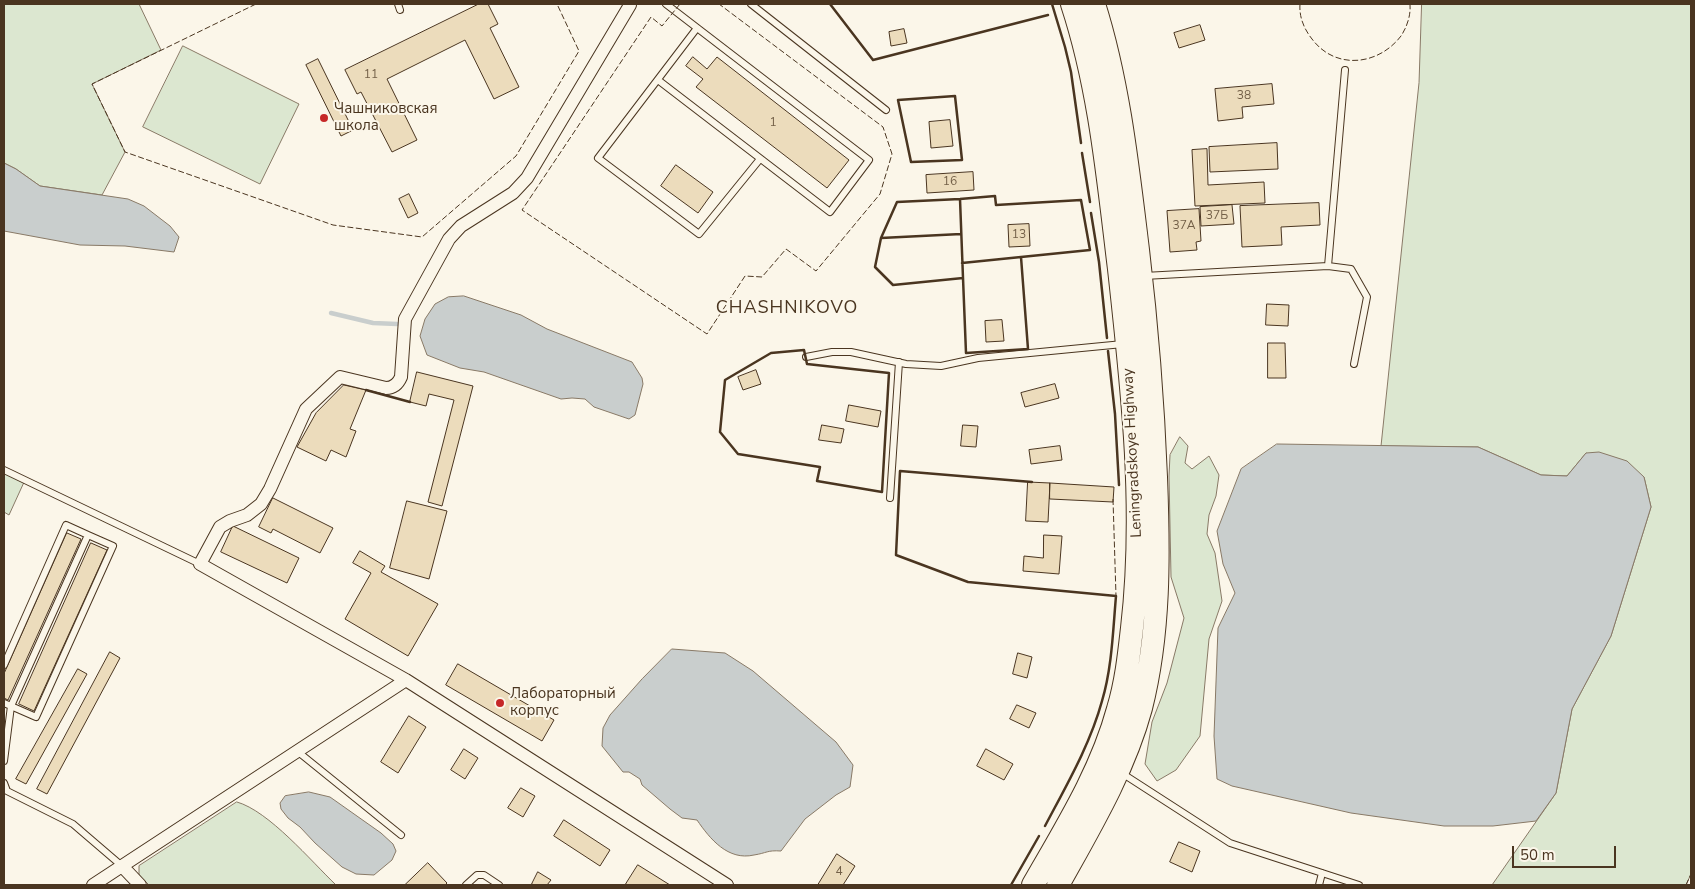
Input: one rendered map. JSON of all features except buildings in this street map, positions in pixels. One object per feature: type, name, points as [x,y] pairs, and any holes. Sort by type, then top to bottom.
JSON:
[{"type":"highway","name":"Leningradskoye Highway","points":[[1033,885],[1068,824],[1094,773],[1112,729],[1123,690],[1134,607],[1137,549],[1133,425],[1127,344],[1103,144],[1089,69],[1072,4]]},
{"type":"highway","name":"Leningradskoye Highway","points":[[1058,885],[1118,771],[1134,731],[1146,682],[1153,638],[1158,574],[1154,425],[1141,277],[1117,98],[1094,4]]},
{"type":"street","points":[[631,4],[527,178],[513,193],[461,226],[449,238],[405,319],[401,377],[398,382],[386,388],[340,376],[306,409],[264,500],[252,512],[220,527],[200,564],[406,680],[727,885]]},
{"type":"street","points":[[93,885],[406,680]]},
{"type":"street","points":[[122,866],[140,885]]},
{"type":"lane","points":[[658,80],[830,212],[869,160],[666,4]]},
{"type":"lane","points":[[751,4],[886,110]]},
{"type":"lane","points":[[697,28],[598,158],[699,234],[760,158]]},
{"type":"lane","points":[[1328,266],[1345,70]]},
{"type":"lane","points":[[1141,277],[1328,266],[1351,269],[1367,297],[1354,364]]},
{"type":"lane","points":[[806,357],[832,352],[851,352],[899,362],[925,366],[941,366],[978,358],[1127,344]]},
{"type":"lane","points":[[890,498],[899,362]]},
{"type":"lane","points":[[4,470],[200,564]]},
{"type":"lane","points":[[4,665],[66,525],[113,546],[36,717],[4,703]]},
{"type":"lane","points":[[4,761],[11,706],[88,535]]},
{"type":"lane","points":[[298,751],[401,835]]},
{"type":"lane","points":[[1118,771],[1230,843],[1359,885]]},
{"type":"lane","points":[[4,784],[7,791],[73,824],[122,866]]},
{"type":"lane","points":[[1319,885],[1322,874]]},
{"type":"lane","points":[[466,885],[477,875],[484,875],[499,885]]},
{"type":"green space","points":[[4,4],[139,4],[161,50],[92,84],[125,152],[102,195],[40,186],[4,163]]},
{"type":"green space","points":[[1422,4],[1691,4],[1691,874],[1686,885],[1492,885],[1556,793],[1572,709],[1611,636],[1651,507],[1644,477],[1586,453],[1567,476],[1541,475],[1478,447],[1381,446],[1419,83]]},
{"type":"green space","points":[[183,46],[299,104],[260,184],[143,127]]},
{"type":"green space","points":[[1180,437],[1188,446],[1185,463],[1192,469],[1209,456],[1219,475],[1216,496],[1209,515],[1207,534],[1215,553],[1222,601],[1209,639],[1200,736],[1176,770],[1157,781],[1145,764],[1152,722],[1167,683],[1184,618],[1171,577],[1170,455]]},
{"type":"green space","points":[[4,470],[25,480],[9,515],[4,512]]},
{"type":"green space","points":[[237,802],[262,815],[276,826],[336,885],[149,885],[139,875],[139,866]]},
{"type":"shaded area","points":[[4,163],[40,186],[128,199],[144,206],[170,226],[179,237],[174,252],[125,246],[80,245],[4,231]]},
{"type":"shaded area","points":[[464,296],[521,315],[547,329],[632,362],[642,378],[643,384],[635,415],[629,419],[594,407],[585,399],[561,399],[484,372],[460,368],[427,355],[420,336],[425,319],[435,304],[448,297]]},
{"type":"shaded area","points":[[1277,444],[1478,447],[1541,475],[1567,476],[1586,453],[1599,452],[1627,461],[1644,477],[1651,507],[1611,636],[1572,709],[1556,793],[1536,821],[1493,826],[1444,826],[1351,813],[1232,786],[1217,779],[1214,736],[1218,628],[1235,593],[1223,564],[1217,531],[1241,469]]},
{"type":"shaded area","points":[[672,649],[725,653],[753,671],[836,742],[853,765],[850,787],[836,795],[805,819],[781,851],[770,851],[745,856],[728,852],[714,841],[697,820],[682,818],[642,785],[640,779],[629,772],[623,772],[602,746],[603,728],[610,715]]},
{"type":"shaded area","points":[[309,792],[330,797],[381,833],[393,844],[396,851],[392,860],[374,875],[356,874],[342,867],[288,818],[281,809],[280,803],[285,796]]},
{"type":"waterway","points":[[331,313],[373,323],[397,324]]},
{"type":"fence","points":[[256,4],[92,84],[125,152],[333,225],[422,237],[516,156],[579,51],[557,4]]},
{"type":"fence","points":[[680,4],[662,26],[651,17],[522,210],[707,334],[745,276],[762,277],[786,249],[816,271],[880,194],[892,154],[883,127],[719,4]]},
{"type":"fence","points":[[1300,4],[1300,14],[1304,27],[1312,39],[1321,49],[1332,56],[1344,60],[1369,58],[1392,46],[1405,29],[1409,17],[1410,4]]},
{"type":"fence","points":[[1113,499],[1116,596]]},
{"type":"fence","points":[[1686,885],[1691,874]]},
{"type":"wall","points":[[830,4],[873,60],[1048,15]]},
{"type":"wall","points":[[1052,4],[1071,72],[1081,143]]},
{"type":"wall","points":[[955,96],[962,160],[911,162],[898,100],[955,96]]},
{"type":"wall","points":[[1082,153],[1090,202]]},
{"type":"wall","points":[[995,196],[996,205],[1081,200],[1090,250],[1021,257],[1028,349],[966,353],[963,278],[893,285],[875,267],[881,238],[897,202],[995,196]]},
{"type":"wall","points":[[960,199],[963,278]]},
{"type":"wall","points":[[1091,213],[1099,262],[1107,338]]},
{"type":"wall","points":[[881,238],[961,234]]},
{"type":"wall","points":[[962,263],[1021,257]]},
{"type":"wall","points":[[804,350],[807,364],[889,373],[882,492],[817,481],[820,467],[738,454],[720,432],[725,380],[771,353],[804,350]]},
{"type":"wall","points":[[1108,351],[1115,414],[1119,485]]},
{"type":"wall","points":[[366,390],[410,402]]},
{"type":"wall","points":[[1032,482],[900,471],[896,555],[968,582],[1116,596],[1108,675],[1097,717],[1077,765],[1045,826]]},
{"type":"wall","points":[[1011,885],[1039,836]]},
{"type":"place","name":"Чашниковская школа","points":[[324,118]]},
{"type":"place","name":"Лабораторный корпус","points":[[500,703]]},
{"type":"district","name":"CHASHNIKOVO","points":[[787,309]]}]
